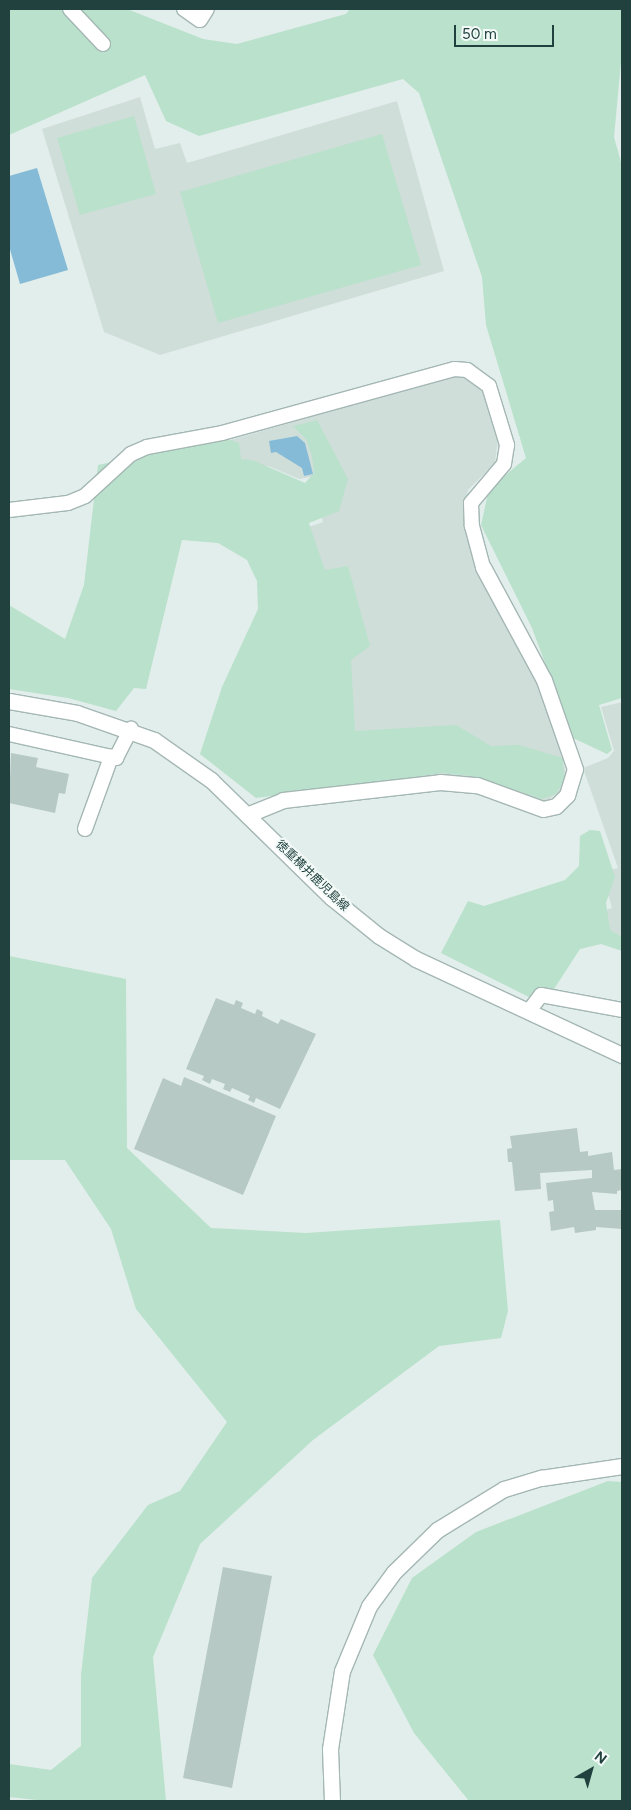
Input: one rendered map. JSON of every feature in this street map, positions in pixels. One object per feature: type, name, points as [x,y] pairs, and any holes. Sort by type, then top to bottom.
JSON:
[{"type":"street","points":[[70,9],[103,44]]},
{"type":"street","points":[[184,9],[200,20],[207,9]]},
{"type":"street","points":[[9,510],[68,503],[85,496],[131,454],[147,447],[222,433],[460,369],[479,376],[489,386],[506,445],[504,464],[472,503],[472,526],[483,567],[544,680],[575,769],[567,796],[556,806],[543,809],[477,786],[440,782],[283,800],[249,814]]},
{"type":"street","name":"徳重横井鹿児島線","points":[[9,701],[77,713],[131,730],[172,751],[249,814],[332,898],[379,936],[416,959],[622,1055]]},
{"type":"street","points":[[9,734],[116,758],[131,730]]},
{"type":"street","points":[[85,829],[111,757]]},
{"type":"street","points":[[529,1011],[541,995],[622,1010]]},
{"type":"street","points":[[332,1801],[330,1749],[342,1671],[369,1606],[394,1572],[437,1530],[504,1489],[541,1478],[622,1466]]},
{"type":"shaded area","points":[[140,97],[155,149],[180,143],[187,163],[397,101],[444,271],[160,355],[104,332],[42,129]]},
{"type":"shaded area","points":[[457,375],[481,386],[498,439],[495,463],[468,490],[463,512],[482,582],[537,682],[559,747],[567,777],[564,788],[547,801],[535,801],[498,785],[358,784],[348,704],[303,529],[323,522],[318,505],[317,476],[299,479],[268,466],[253,473],[232,465],[227,441]]},
{"type":"shaded area","points":[[622,702],[622,937],[577,940],[602,911],[612,908],[602,872],[618,868],[583,768],[608,758],[614,751],[601,707]]},
{"type":"green space","points":[[9,9],[127,9],[203,39],[237,44],[346,14],[350,9],[622,9],[622,51],[614,137],[622,166],[622,698],[599,705],[612,750],[607,754],[573,738],[532,628],[481,525],[489,489],[526,458],[486,325],[482,277],[419,93],[403,79],[199,136],[166,121],[145,75],[9,135]]},
{"type":"green space","points":[[134,116],[156,194],[80,215],[57,138]]},
{"type":"green space","points":[[382,134],[421,265],[218,323],[180,192]]},
{"type":"green space","points":[[317,420],[348,479],[339,511],[309,523],[325,570],[348,566],[370,646],[351,660],[355,731],[456,725],[491,746],[519,745],[563,758],[564,780],[556,794],[542,799],[471,776],[443,773],[256,798],[200,754],[222,687],[258,609],[257,581],[247,560],[218,543],[182,540],[146,689],[134,688],[116,711],[68,698],[9,689],[9,605],[65,639],[84,585],[98,465],[225,438],[239,443],[241,459],[252,460],[305,483],[314,473],[312,456],[306,439],[293,426]]},
{"type":"green space","points":[[590,830],[600,831],[615,877],[606,903],[610,930],[622,937],[622,951],[601,944],[580,949],[554,989],[539,988],[531,998],[441,953],[468,901],[484,906],[565,880],[579,866],[580,836]]},
{"type":"green space","points":[[9,956],[126,979],[127,1148],[211,1228],[306,1233],[500,1220],[508,1311],[501,1338],[439,1346],[313,1440],[200,1544],[153,1657],[166,1801],[47,1801],[9,1797],[9,1764],[51,1770],[81,1746],[81,1675],[92,1578],[148,1505],[180,1491],[227,1422],[136,1309],[111,1229],[65,1160],[9,1160]]},
{"type":"green space","points":[[608,1481],[622,1482],[622,1801],[469,1801],[414,1733],[373,1655],[412,1578],[476,1532]]},
{"type":"water","points":[[37,168],[68,270],[20,284],[9,246],[9,176]]},
{"type":"water","points":[[297,436],[305,443],[313,474],[304,476],[302,468],[276,452],[271,453],[269,441]]},
{"type":"building","points":[[11,753],[38,758],[36,767],[69,774],[65,794],[59,793],[55,813],[9,803]]},
{"type":"building","points":[[216,998],[234,1005],[236,1000],[243,1003],[241,1008],[255,1014],[257,1009],[263,1012],[262,1016],[278,1024],[281,1019],[316,1034],[280,1109],[256,1098],[254,1103],[248,1100],[250,1096],[232,1088],[230,1092],[223,1089],[225,1084],[212,1079],[210,1084],[202,1080],[204,1076],[186,1069]]},
{"type":"building","points":[[184,1077],[276,1116],[243,1195],[134,1149],[163,1078],[181,1086]]},
{"type":"building","points":[[577,1128],[580,1152],[588,1151],[588,1156],[612,1152],[614,1170],[622,1169],[622,1190],[617,1191],[617,1194],[592,1192],[595,1210],[622,1210],[622,1229],[596,1227],[596,1230],[575,1233],[574,1227],[551,1231],[549,1212],[554,1211],[553,1200],[548,1201],[546,1183],[592,1178],[592,1170],[540,1173],[541,1189],[515,1191],[512,1162],[508,1162],[507,1149],[512,1148],[510,1136]]},
{"type":"building","points":[[223,1567],[272,1576],[232,1788],[183,1778]]}]
